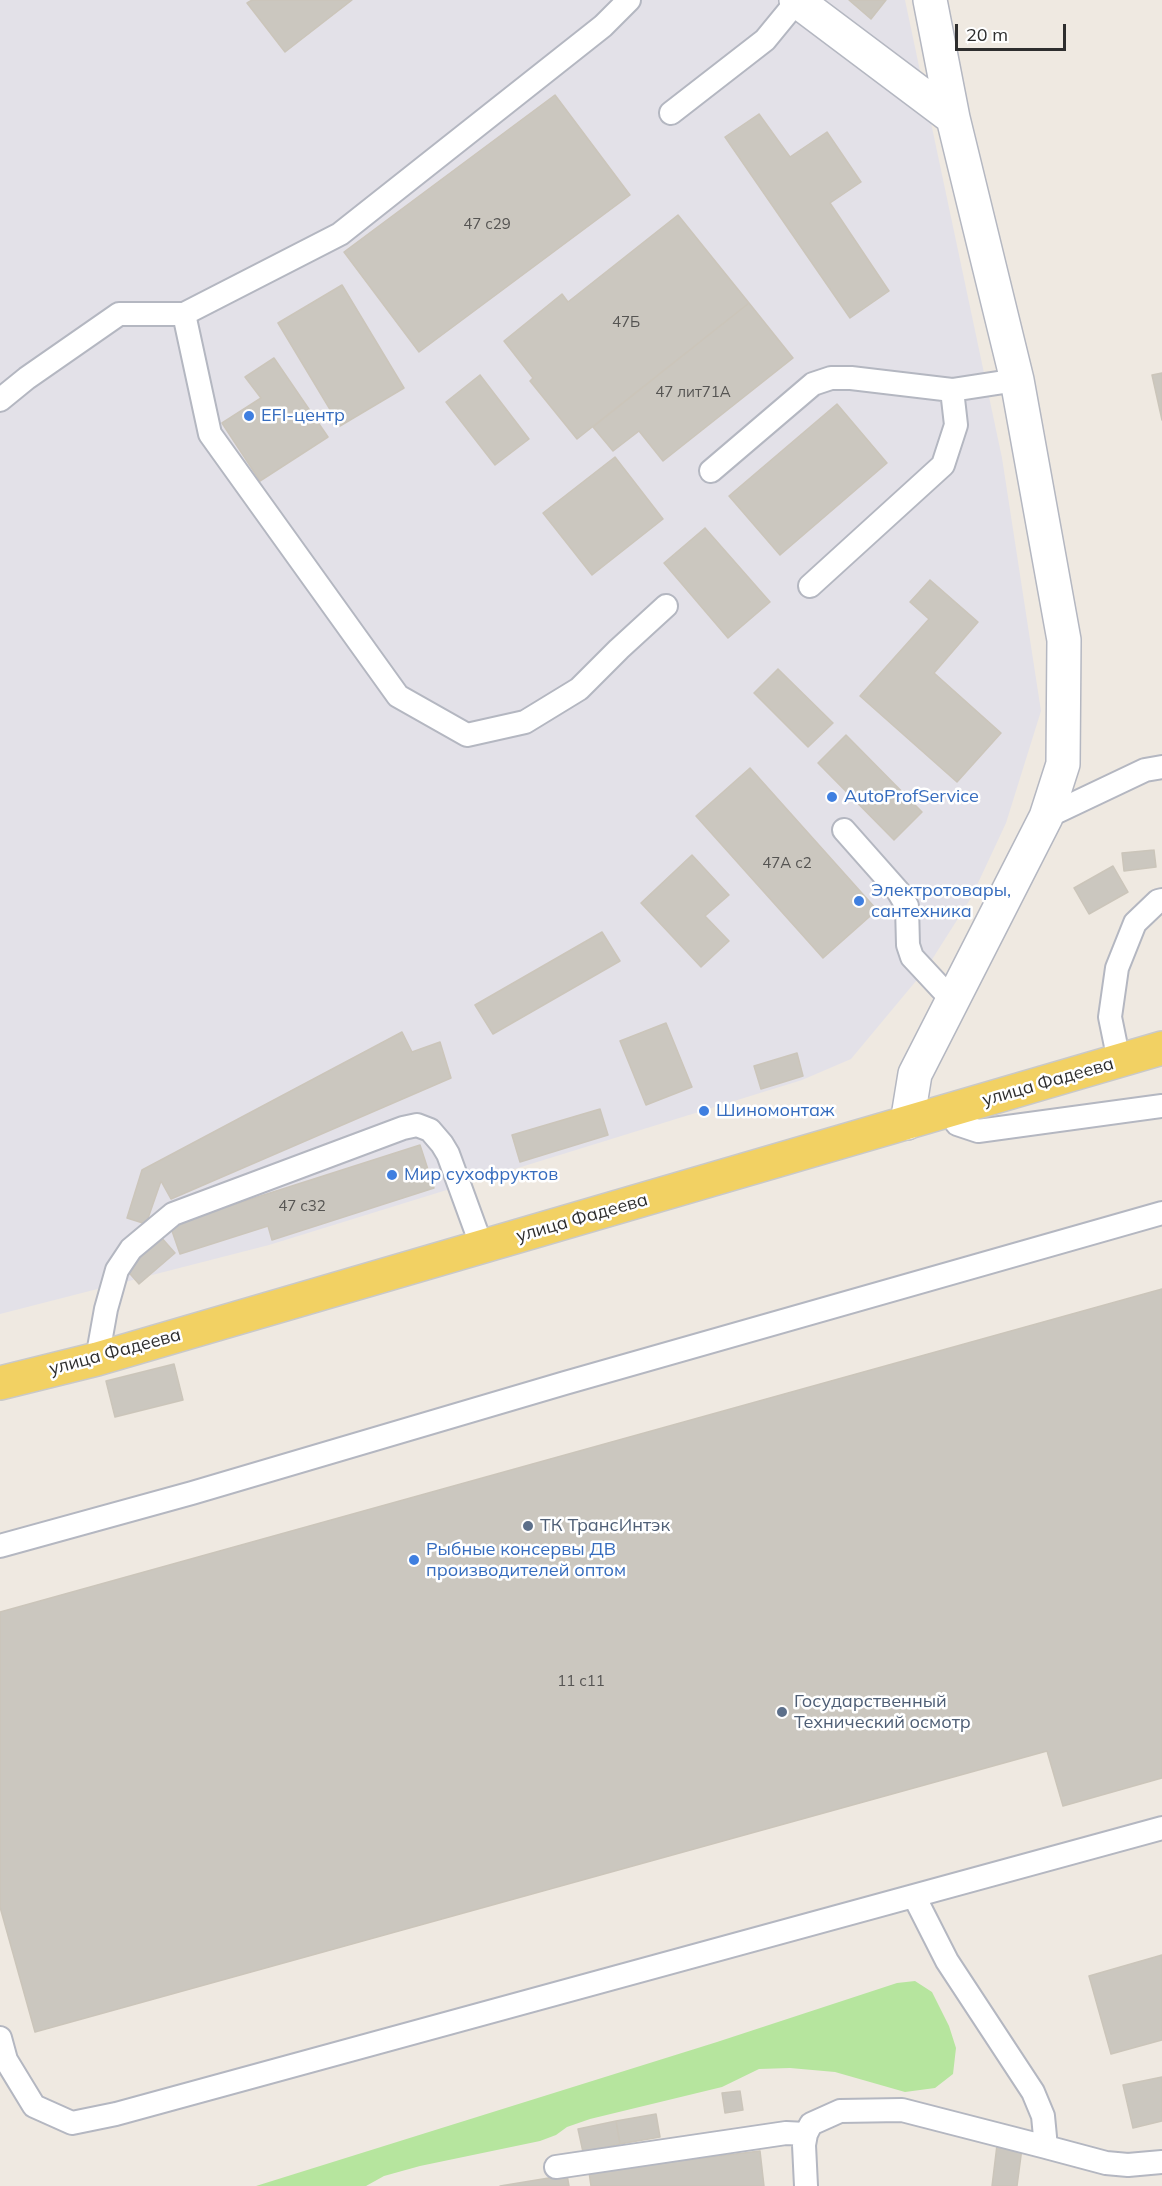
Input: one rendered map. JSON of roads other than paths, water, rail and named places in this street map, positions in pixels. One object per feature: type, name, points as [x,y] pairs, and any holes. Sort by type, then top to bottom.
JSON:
[{"type":"main road","name":"улица Фадеева","points":[[0,1383],[97,1359],[1162,1048]]},
{"type":"street","points":[[796,0],[954,118]]},
{"type":"street","points":[[907,1123],[915,1074],[1046,817],[1063,764],[1064,640],[1017,380],[954,118],[930,0]]},
{"type":"lane","points":[[0,400],[27,378],[119,314],[184,314],[340,234],[603,26],[629,0]]},
{"type":"lane","points":[[671,113],[765,40],[796,0]]},
{"type":"lane","points":[[184,314],[210,434],[398,696],[467,735],[525,722],[579,689],[619,648],[666,606]]},
{"type":"lane","points":[[711,471],[813,384],[831,378],[851,378],[952,390],[1017,380]]},
{"type":"lane","points":[[810,586],[943,465],[956,425],[952,390]]},
{"type":"lane","points":[[1046,817],[1144,770],[1162,767]]},
{"type":"lane","points":[[844,830],[898,891],[907,906],[908,945],[912,957],[952,1001]]},
{"type":"lane","points":[[1119,1061],[1110,1017],[1117,968],[1135,922],[1162,900]]},
{"type":"lane","points":[[948,1111],[957,1124],[978,1131],[1162,1106]]},
{"type":"lane","points":[[97,1359],[106,1309],[117,1270],[131,1249],[174,1214],[404,1128],[417,1125],[430,1130],[442,1144],[448,1154],[482,1247]]},
{"type":"lane","points":[[0,1546],[1162,1214]]},
{"type":"lane","points":[[0,2038],[6,2060],[34,2106],[72,2123],[116,2114],[1162,1828]]},
{"type":"lane","points":[[914,1896],[947,1961],[1033,2092],[1043,2116],[1046,2147]]},
{"type":"lane","points":[[806,2186],[804,2145],[806,2134],[811,2124],[840,2111],[902,2110],[1106,2163],[1128,2165],[1162,2162]]},
{"type":"lane","points":[[556,2167],[786,2133],[806,2134]]},
{"type":"place","name":"EFI-центр","points":[[249,416]]},
{"type":"place","name":"AutoProfService","points":[[832,797]]},
{"type":"place","name":"Электротовары, сантехника","points":[[859,901]]},
{"type":"place","name":"Шиномонтаж","points":[[704,1111]]},
{"type":"place","name":"Мир сухофруктов","points":[[392,1175]]},
{"type":"place","name":"ТК ТрансИнтэк","points":[[528,1526]]},
{"type":"place","name":"Рыбные консервы ДВ производителей оптом","points":[[414,1560]]},
{"type":"place","name":"Государственный Технический осмотр","points":[[782,1712]]}]
